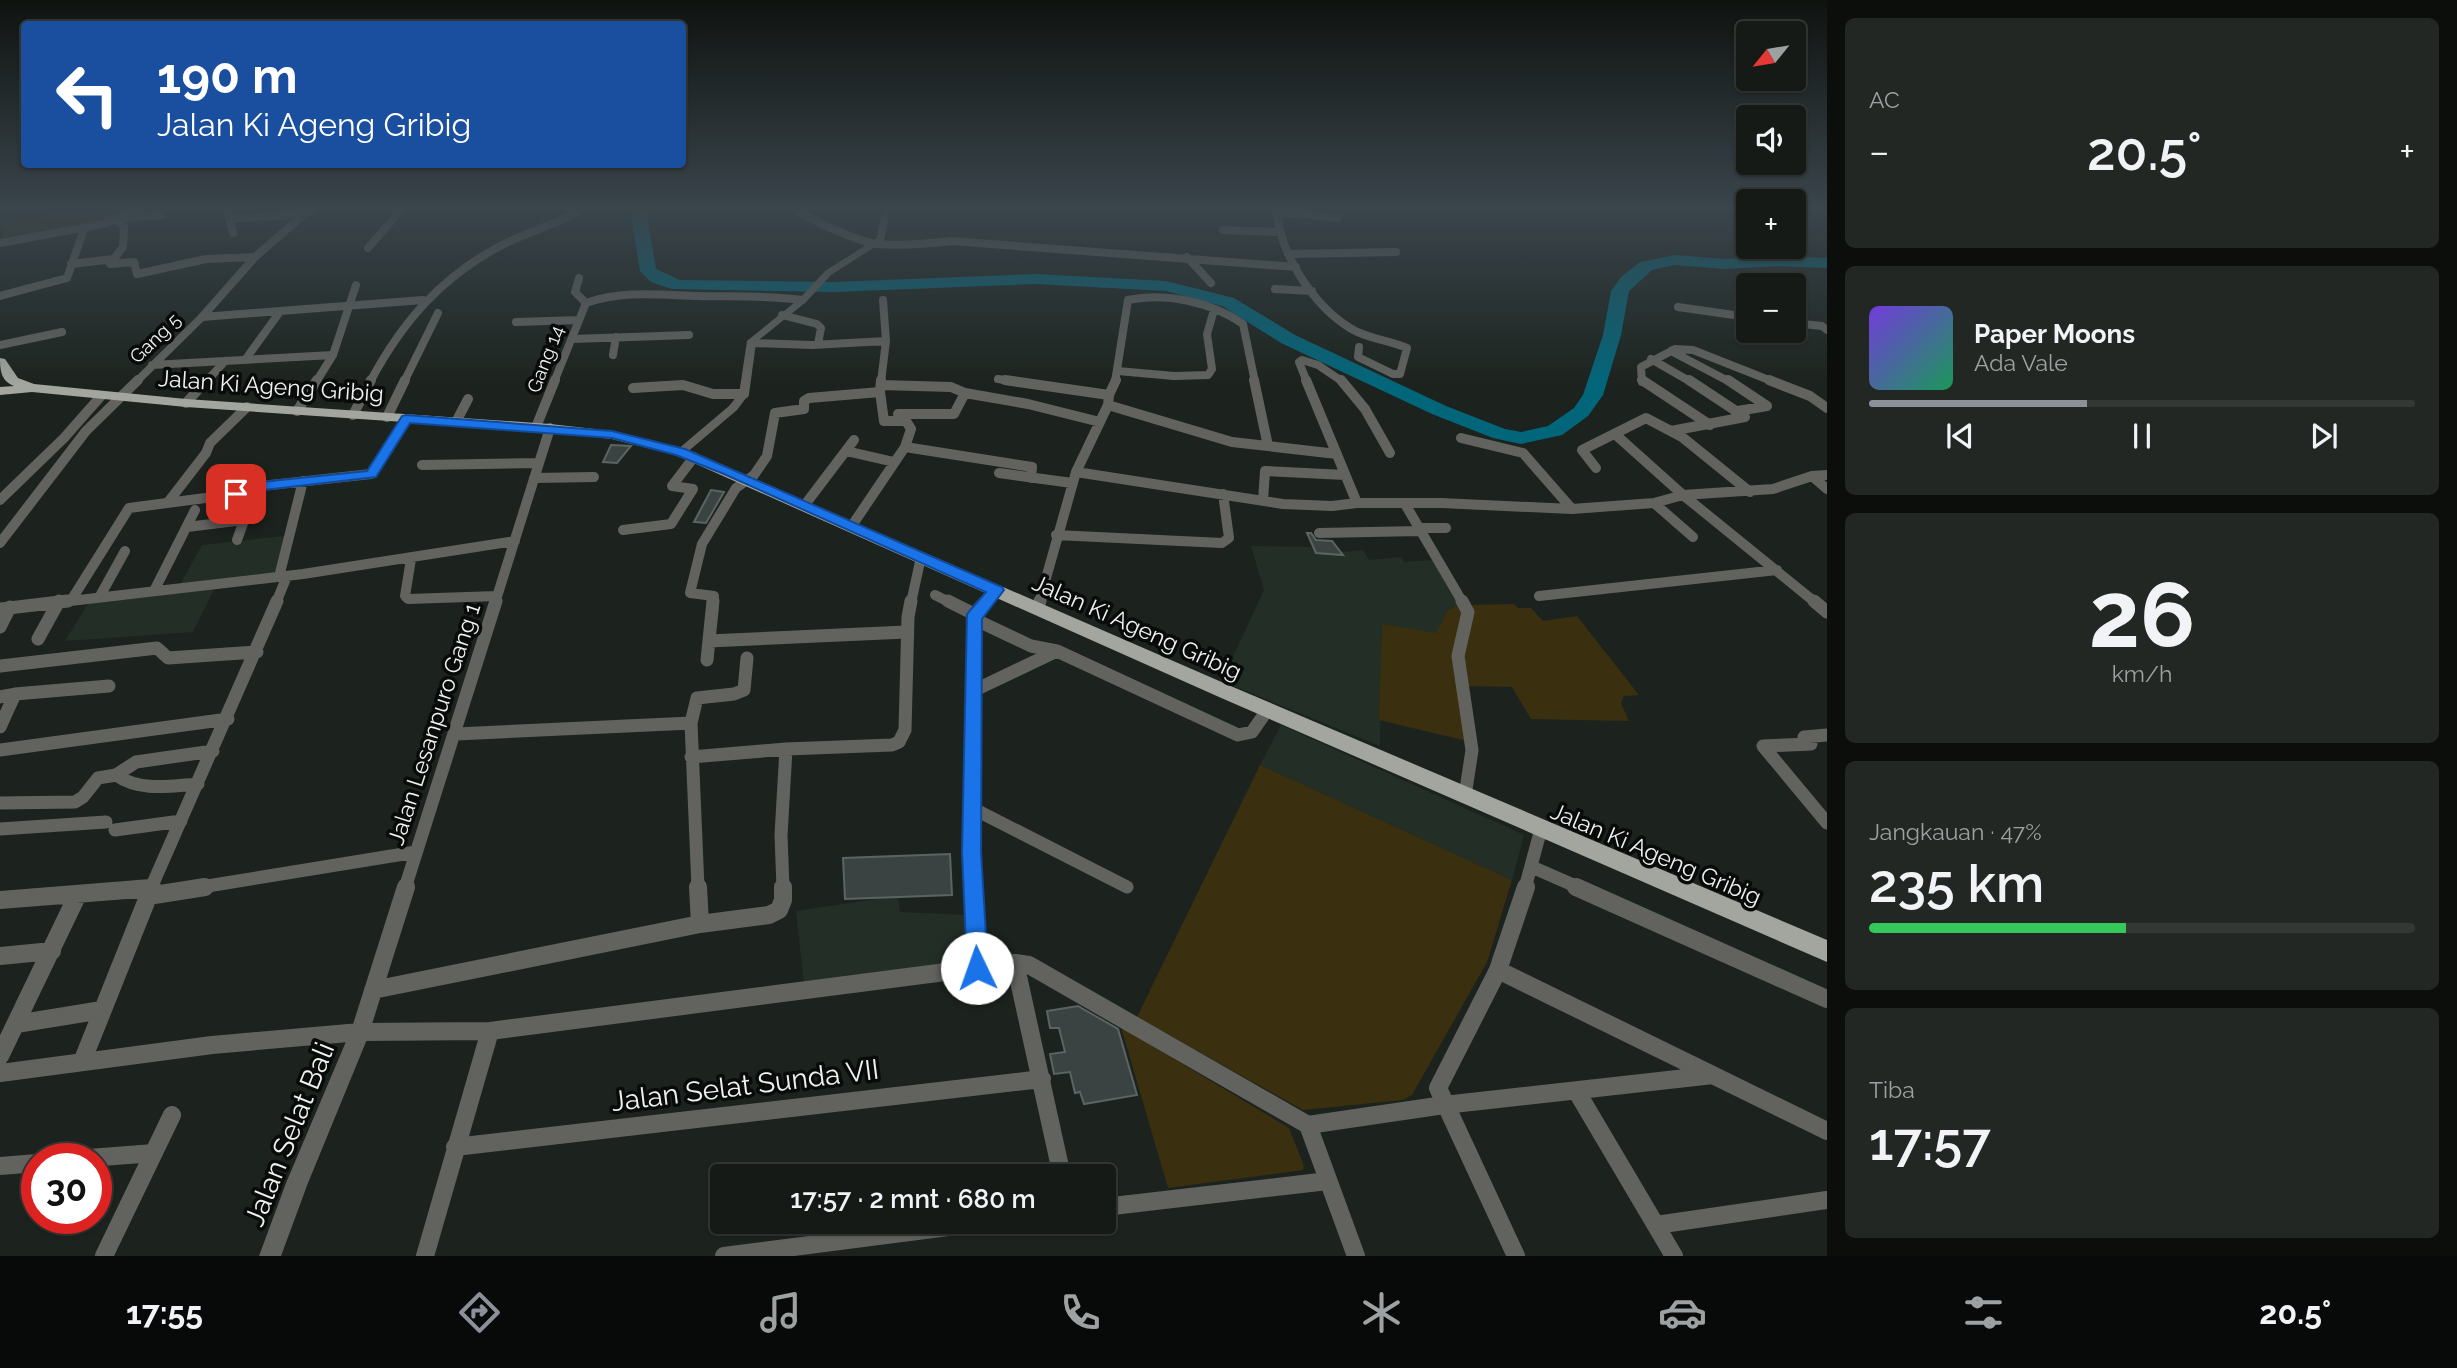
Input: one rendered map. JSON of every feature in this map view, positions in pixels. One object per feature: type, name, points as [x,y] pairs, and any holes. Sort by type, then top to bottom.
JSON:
[{"type":"main road","points":[[0,362],[13,387],[0,402]]},
{"type":"main road","name":"Jalan Ki Ageng Gribig","points":[[13,387],[186,403],[543,428],[612,435],[687,455],[747,479],[1465,796],[1827,951]]},
{"type":"street","points":[[0,296],[67,278],[70,269]]},
{"type":"street","points":[[136,269],[137,275],[166,269]]},
{"type":"street","name":"Gang 5","points":[[109,397],[152,365],[202,317],[245,269]]},
{"type":"street","points":[[353,415],[395,335],[423,300],[465,269]]},
{"type":"street","points":[[623,530],[671,524],[693,489],[672,486],[687,455],[744,394],[751,343],[763,329],[803,300],[835,269]]},
{"type":"street","points":[[1198,269],[1212,284]]},
{"type":"street","points":[[1297,269],[1312,291],[1350,328],[1407,348],[1400,374],[1393,374],[1358,357],[1359,347]]},
{"type":"street","points":[[579,278],[575,292],[586,303],[621,293],[655,292],[803,300]]},
{"type":"street","points":[[297,411],[334,355],[356,285]]},
{"type":"street","points":[[1275,289],[1312,291]]},
{"type":"street","points":[[1038,607],[1074,478],[1100,422],[1118,371],[1118,350],[1125,303],[1128,300],[1153,296],[1167,298],[1237,318],[1242,324],[1268,446]]},
{"type":"street","points":[[202,317],[423,300]]},
{"type":"street","points":[[883,300],[886,341],[881,388],[884,417]]},
{"type":"street","name":"Gang 14","points":[[543,428],[570,343],[586,303]]},
{"type":"street","points":[[1678,307],[1736,315]]},
{"type":"street","points":[[1118,371],[1174,376],[1209,375],[1212,369],[1207,334],[1214,310]]},
{"type":"street","points":[[245,360],[279,313]]},
{"type":"street","points":[[387,417],[438,313]]},
{"type":"street","points":[[782,315],[817,324],[821,328],[818,344]]},
{"type":"street","points":[[516,322],[579,320]]},
{"type":"street","points":[[1806,325],[1825,327]]},
{"type":"street","points":[[0,345],[62,332]]},
{"type":"street","points":[[570,343],[615,346],[689,335]]},
{"type":"street","points":[[751,343],[886,341]]},
{"type":"street","points":[[1710,425],[1643,383],[1640,367],[1671,351],[1681,348],[1693,350],[1810,396],[1827,408]]},
{"type":"street","points":[[1671,351],[1726,379],[1767,406],[1738,411]]},
{"type":"street","points":[[152,365],[334,355]]},
{"type":"street","points":[[1651,359],[1745,417],[1671,431]]},
{"type":"street","points":[[1357,503],[1298,365],[1302,360],[1319,365],[1347,383],[1390,453]]},
{"type":"street","points":[[186,403],[225,361]]},
{"type":"street","points":[[998,379],[1109,400],[1212,437],[1337,454]]},
{"type":"street","points":[[633,388],[688,385],[713,394],[744,394]]},
{"type":"street","points":[[707,660],[714,596],[690,593],[702,544],[736,488],[754,475],[767,456],[775,413],[804,409],[806,399],[817,397],[881,388],[951,387],[965,393],[1028,404],[1100,422]]},
{"type":"street","points":[[884,417],[954,414],[965,393]]},
{"type":"street","points":[[1810,396],[1827,395]]},
{"type":"street","points":[[0,500],[109,397]]},
{"type":"street","points":[[0,543],[82,438],[109,397]]},
{"type":"street","points":[[456,422],[468,398]]},
{"type":"street","points":[[169,501],[206,453],[210,443],[247,407]]},
{"type":"street","points":[[851,527],[905,447],[911,429],[909,422],[884,417]]},
{"type":"street","points":[[1596,468],[1582,450],[1616,435],[1643,418],[1671,431],[1696,448],[1750,492]]},
{"type":"street","points":[[38,639],[126,510],[140,504],[242,493],[252,487],[371,474],[406,419]]},
{"type":"street","name":"Jalan Lesanpuro Gang 1","points":[[360,1032],[515,541],[538,463],[543,428]]},
{"type":"street","points":[[1616,435],[1683,495],[1827,612]]},
{"type":"street","points":[[64,438],[82,438]]},
{"type":"street","points":[[1461,438],[1523,453],[1572,509]]},
{"type":"street","points":[[804,506],[854,440]]},
{"type":"street","points":[[905,447],[1032,467],[1031,478]]},
{"type":"street","points":[[846,451],[894,463]]},
{"type":"street","points":[[422,465],[538,463]]},
{"type":"street","points":[[1263,500],[1265,471],[1345,475]]},
{"type":"street","points":[[999,474],[1031,478],[1074,478],[1332,506],[1357,503],[1572,509],[1654,503],[1683,495],[1773,489],[1827,475]]},
{"type":"street","points":[[534,478],[594,477]]},
{"type":"street","points":[[1812,477],[1827,489]]},
{"type":"street","points":[[82,1062],[149,892],[257,652],[283,576],[303,481]]},
{"type":"street","points":[[1056,535],[1222,543],[1229,538],[1223,494]]},
{"type":"street","points":[[1654,503],[1693,537]]},
{"type":"street","points":[[237,540],[250,504]]},
{"type":"street","points":[[1405,504],[1468,612],[1458,656],[1472,750],[1465,796]]},
{"type":"street","points":[[155,589],[195,510]]},
{"type":"street","points":[[187,527],[244,520]]},
{"type":"street","points":[[1319,533],[1446,527]]},
{"type":"street","points":[[0,627],[5,608],[283,576],[411,559],[515,541]]},
{"type":"street","points":[[100,596],[125,551]]},
{"type":"street","points":[[691,757],[786,749],[892,745],[899,742],[905,730],[906,632],[921,557]]},
{"type":"street","points":[[411,559],[405,596],[408,599],[497,596]]},
{"type":"street","points":[[1539,596],[1777,570]]},
{"type":"street","points":[[977,968],[971,852],[974,809],[974,616],[996,590]]},
{"type":"street","points":[[935,594],[1031,646],[1057,651],[1238,735],[1252,732],[1268,709]]},
{"type":"street","points":[[709,641],[906,632]]},
{"type":"street","points":[[0,666],[157,648],[168,658],[257,652]]},
{"type":"street","points":[[972,691],[1057,651]]},
{"type":"street","points":[[700,924],[691,757],[692,710],[697,698],[734,694],[744,690],[747,658]]},
{"type":"street","points":[[0,697],[109,686]]},
{"type":"street","points":[[0,727],[15,694]]},
{"type":"street","points":[[0,750],[228,719]]},
{"type":"street","points":[[456,734],[691,723]]},
{"type":"street","points":[[1827,735],[1808,734],[1804,737],[1811,744],[1762,746],[1827,823]]},
{"type":"street","points":[[373,990],[700,924],[769,915],[782,907],[780,835],[786,749]]},
{"type":"street","points":[[0,803],[75,802],[83,797],[98,778],[116,775],[136,762],[213,751]]},
{"type":"street","points":[[116,775],[122,781],[138,785],[198,784]]},
{"type":"street","points":[[974,809],[1127,887]]},
{"type":"street","points":[[0,829],[181,821]]},
{"type":"street","points":[[1516,1256],[1438,1088],[1498,970],[1532,867],[1541,829]]},
{"type":"street","points":[[0,900],[149,892],[416,852]]},
{"type":"street","points":[[1532,867],[1827,999]]},
{"type":"street","points":[[0,1056],[77,896]]},
{"type":"street","points":[[0,956],[52,951]]},
{"type":"street","points":[[1015,963],[1060,1164]]},
{"type":"street","points":[[0,1073],[212,1045],[360,1032],[490,1031],[1015,963],[1029,965],[1308,1125],[1444,1105],[1713,1075]]},
{"type":"street","points":[[1498,970],[1827,1131]]},
{"type":"street","points":[[16,1024],[102,1010]]},
{"type":"street","points":[[425,1256],[490,1031]]},
{"type":"street","name":"Jalan Selat Bali","points":[[271,1256],[297,1183],[360,1032]]},
{"type":"street","name":"Jalan Selat Sunda VII","points":[[455,1147],[1042,1079]]},
{"type":"street","points":[[1577,1092],[1674,1256]]},
{"type":"street","points":[[104,1256],[172,1115]]},
{"type":"street","points":[[1308,1125],[1356,1256]]},
{"type":"street","points":[[112,1156],[155,1153]]},
{"type":"street","points":[[0,1166],[21,1164]]},
{"type":"street","points":[[1116,1207],[1328,1181]]},
{"type":"street","points":[[1656,1224],[1827,1200]]},
{"type":"street","points":[[724,1256],[894,1234]]},
{"type":"shaded area","points":[[285,536],[276,574],[180,585],[202,545]]},
{"type":"shaded area","points":[[1251,546],[1312,547],[1316,553],[1342,555],[1340,552],[1363,550],[1369,560],[1401,557],[1404,562],[1435,560],[1461,604],[1448,610],[1437,634],[1382,624],[1380,746],[1222,681],[1264,590]]},
{"type":"shaded area","points":[[216,586],[193,632],[65,641],[91,599]]},
{"type":"shaded area","points":[[1461,604],[1467,741],[1379,720],[1382,624],[1436,633],[1448,610]]},
{"type":"shaded area","points":[[1514,604],[1518,608],[1531,608],[1543,621],[1577,616],[1639,695],[1624,696],[1621,703],[1629,721],[1531,719],[1512,687],[1465,686],[1462,660],[1469,605]]},
{"type":"shaded area","points":[[1281,725],[1524,835],[1512,880],[1260,765]]},
{"type":"shaded area","points":[[1260,765],[1512,880],[1487,962],[1412,1095],[1403,1100],[1303,1110],[1137,1017]]},
{"type":"shaded area","points":[[898,896],[900,912],[965,915],[965,958],[804,984],[796,911]]},
{"type":"shaded area","points":[[1121,1027],[1289,1128],[1304,1166],[1303,1170],[1168,1188]]},
{"type":"building","points":[[611,445],[631,446],[617,463],[603,462]]},
{"type":"building","points":[[711,490],[724,492],[706,523],[694,522]]},
{"type":"building","points":[[1307,533],[1311,533],[1316,540],[1332,541],[1343,555],[1316,553]]},
{"type":"building","points":[[950,854],[952,895],[845,899],[843,858]]},
{"type":"building","points":[[1078,1006],[1118,1029],[1137,1095],[1084,1104],[1080,1092],[1075,1093],[1070,1072],[1054,1074],[1050,1054],[1065,1052],[1059,1028],[1050,1028],[1047,1011]]},
{"type":"waterway","points":[[648,269],[657,278],[678,285],[833,287],[1036,279],[1166,286],[1228,302],[1288,339],[1439,410],[1500,434],[1521,438],[1555,431],[1581,412],[1593,395],[1612,335],[1620,291],[1627,281],[1643,269]]},
{"type":"route","points":[[236,494],[252,487],[371,474],[406,419],[612,435],[681,452],[729,471],[996,590],[975,614],[974,619],[974,809],[971,852],[977,968]]}]
